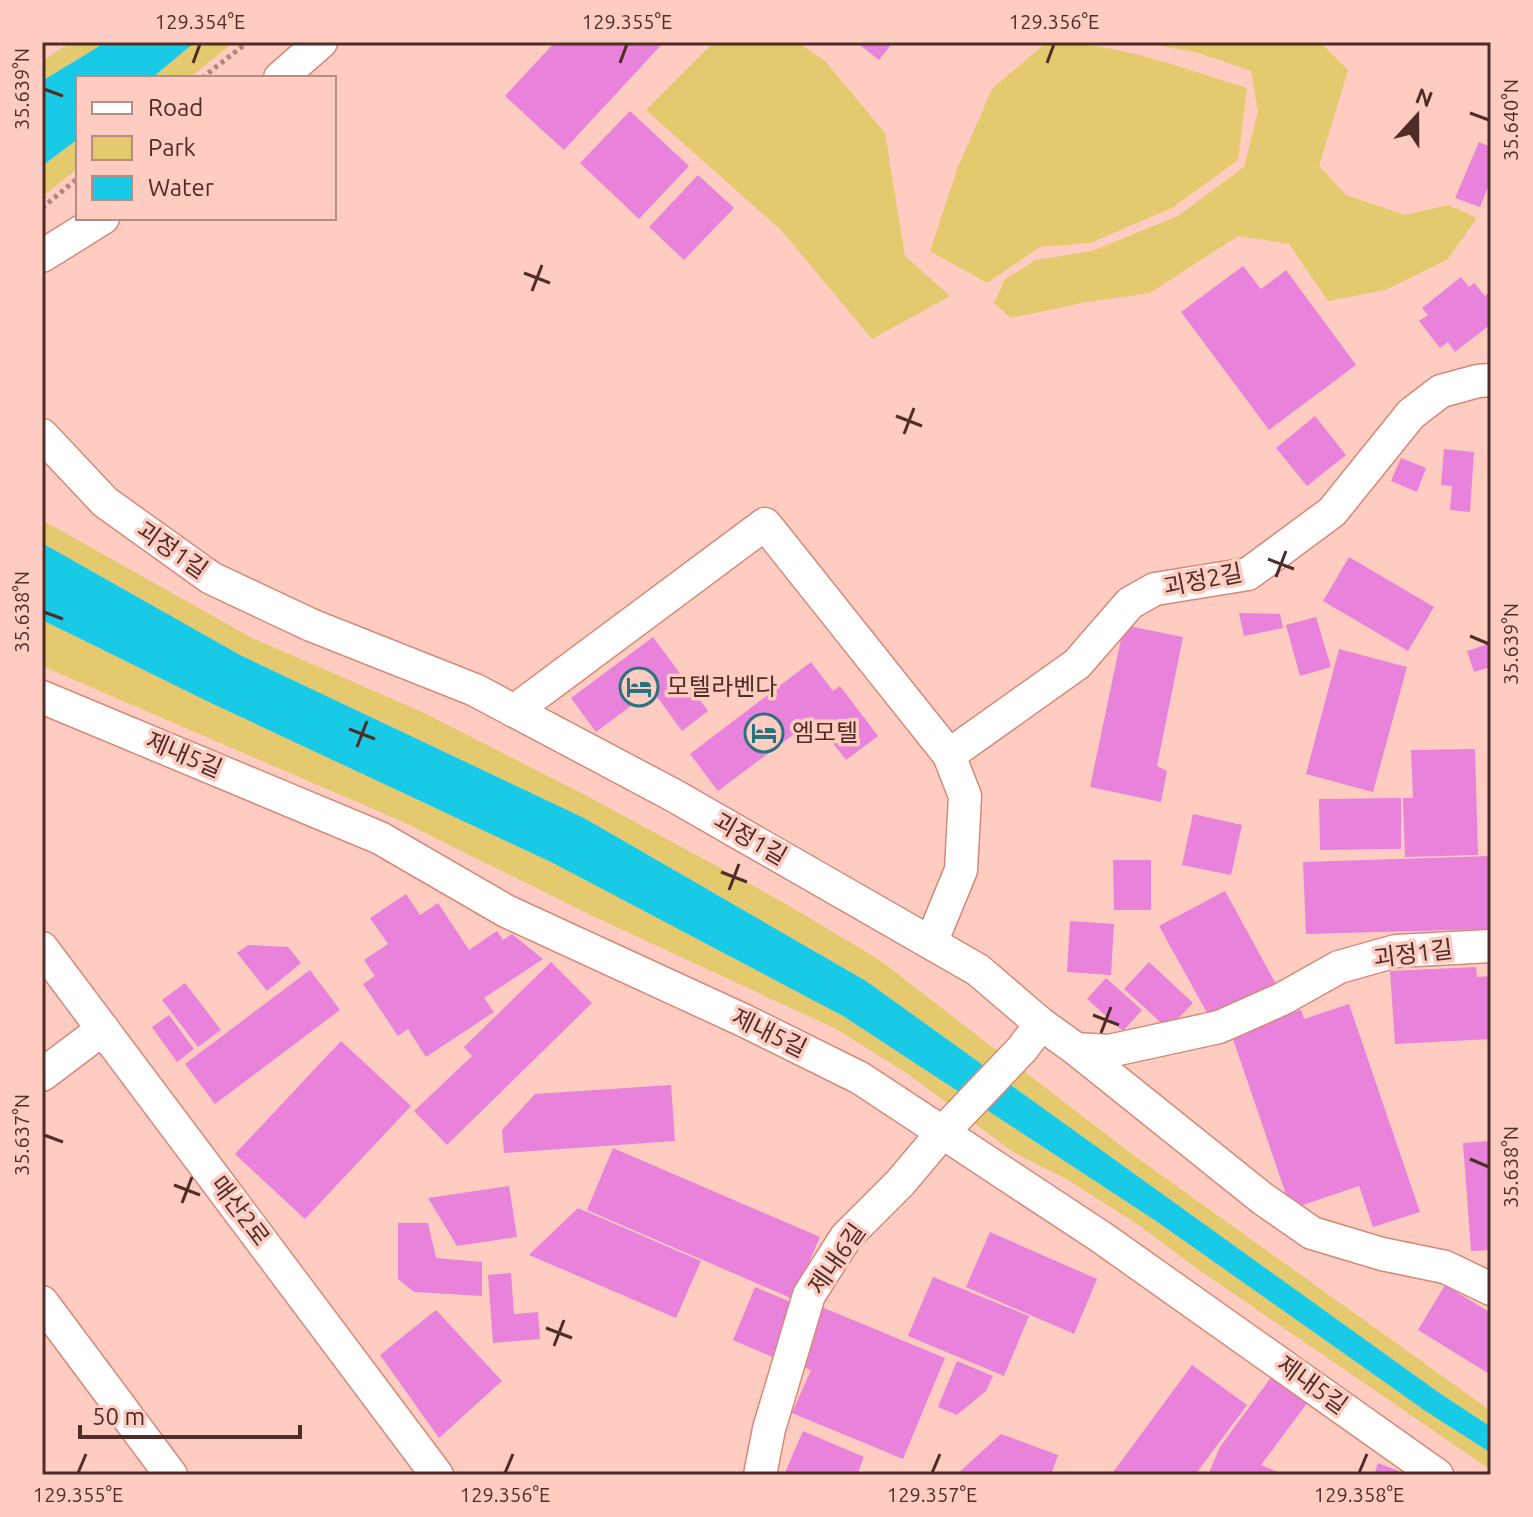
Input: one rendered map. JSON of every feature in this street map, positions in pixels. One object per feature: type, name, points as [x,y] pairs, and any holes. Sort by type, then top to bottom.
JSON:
[{"type":"street","points":[[282,76],[321,42]]},
{"type":"street","points":[[42,256],[100,220]]},
{"type":"street","name":"괴정2길","points":[[949,755],[1077,664],[1130,603],[1155,589],[1248,574],[1332,512],[1411,414],[1441,391],[1491,380]]},
{"type":"street","name":"괴정1길","points":[[42,435],[105,502],[211,578],[311,625],[475,690],[673,795],[978,970],[1032,1036],[1076,1049],[1109,1051],[1219,1027],[1282,999],[1339,967],[1396,951],[1491,946]]},
{"type":"street","points":[[514,711],[765,524],[949,755],[965,796],[961,870],[931,943]]},
{"type":"street","name":"제내5길","points":[[42,697],[380,838],[506,911],[745,1021],[950,1126],[1437,1475]]},
{"type":"street","name":"매산2로","points":[[42,948],[427,1471]]},
{"type":"street","points":[[42,1075],[103,1029]]},
{"type":"street","name":"제내6길","points":[[760,1475],[769,1429],[809,1295],[846,1237],[900,1183],[1032,1036]]},
{"type":"street","points":[[1076,1049],[1263,1199],[1312,1233],[1382,1254],[1445,1267],[1491,1289]]},
{"type":"street","points":[[42,1302],[171,1475]]},
{"type":"path","points":[[205,76],[248,42]]},
{"type":"path","points":[[42,208],[76,180]]},
{"type":"green space","points":[[71,42],[106,42],[42,81],[42,61]]},
{"type":"green space","points":[[195,42],[234,42],[192,76],[154,76]]},
{"type":"green space","points":[[714,42],[797,42],[825,61],[885,133],[905,256],[950,296],[872,339],[781,230],[646,110]]},
{"type":"green space","points":[[1047,42],[1123,51],[1247,88],[1238,160],[1172,208],[1090,243],[1040,247],[987,283],[930,251],[958,167],[992,89]]},
{"type":"green space","points":[[1141,42],[1320,42],[1348,70],[1319,166],[1346,195],[1405,215],[1448,205],[1477,218],[1447,260],[1385,290],[1328,301],[1289,244],[1238,236],[1150,293],[1011,318],[994,303],[1005,279],[1036,260],[1092,251],[1178,216],[1244,167],[1258,112],[1251,71],[1199,53]]},
{"type":"green space","points":[[76,140],[76,170],[42,197],[42,166]]},
{"type":"green space","points":[[42,520],[252,638],[420,711],[587,796],[781,901],[878,959],[1129,1152],[1491,1411],[1491,1427],[866,981],[584,818],[240,655],[42,543]]},
{"type":"green space","points":[[42,620],[213,704],[553,863],[843,1016],[1156,1221],[1427,1412],[1491,1453],[1491,1470],[1137,1224],[1068,1180],[1013,1152],[908,1074],[836,1029],[597,918],[401,821],[42,666]]},
{"type":"water","points":[[106,42],[195,42],[154,76],[76,76],[76,140],[42,166],[42,81]]},
{"type":"water","points":[[42,543],[240,655],[584,818],[866,981],[1491,1427],[1491,1453],[1427,1412],[1156,1221],[843,1016],[553,863],[213,704],[42,620]]},
{"type":"building","points":[[555,42],[664,42],[564,150],[505,96]]},
{"type":"building","points":[[856,42],[893,42],[879,60]]},
{"type":"building","points":[[630,111],[689,166],[639,219],[580,163]]},
{"type":"building","points":[[1479,142],[1491,147],[1491,180],[1480,207],[1455,198]]},
{"type":"building","points":[[698,175],[734,208],[684,260],[649,227]]},
{"type":"building","points":[[1243,266],[1261,289],[1286,270],[1356,365],[1269,430],[1181,312]]},
{"type":"building","points":[[1461,277],[1469,287],[1474,283],[1485,296],[1488,293],[1491,297],[1491,324],[1455,352],[1448,342],[1440,348],[1419,321],[1428,315],[1422,308]]},
{"type":"building","points":[[1315,416],[1346,455],[1307,486],[1276,448]]},
{"type":"building","points":[[1444,449],[1474,452],[1470,512],[1450,510],[1452,486],[1441,485]]},
{"type":"building","points":[[1401,458],[1426,468],[1417,492],[1391,481]]},
{"type":"building","points":[[1349,557],[1434,607],[1408,651],[1323,601]]},
{"type":"building","points":[[1239,613],[1280,614],[1283,628],[1244,636]]},
{"type":"building","points":[[1316,617],[1331,667],[1300,676],[1286,625]]},
{"type":"building","points":[[1124,625],[1183,637],[1157,766],[1167,771],[1161,802],[1090,787]]},
{"type":"building","points":[[653,637],[708,711],[682,731],[652,690],[596,732],[571,698]]},
{"type":"building","points":[[1491,643],[1491,667],[1474,672],[1467,651]]},
{"type":"building","points":[[1339,649],[1407,667],[1373,792],[1306,774]]},
{"type":"building","points":[[811,662],[833,691],[840,686],[878,736],[846,760],[814,719],[718,791],[690,754]]},
{"type":"building","points":[[1475,749],[1478,855],[1405,857],[1403,798],[1413,798],[1411,750]]},
{"type":"building","points":[[1401,798],[1401,849],[1320,850],[1319,799]]},
{"type":"building","points":[[1193,814],[1242,825],[1231,875],[1182,865]]},
{"type":"building","points":[[1491,856],[1491,929],[1306,934],[1303,862]]},
{"type":"building","points":[[1113,860],[1151,860],[1151,910],[1114,910]]},
{"type":"building","points":[[1225,891],[1276,984],[1211,1020],[1159,926]]},
{"type":"building","points":[[406,894],[420,915],[438,903],[469,950],[497,931],[503,940],[512,934],[543,959],[484,998],[494,1012],[426,1057],[408,1029],[398,1036],[363,984],[375,976],[364,960],[388,944],[370,918]]},
{"type":"building","points":[[1070,921],[1114,924],[1111,975],[1067,972]]},
{"type":"building","points":[[248,945],[288,947],[301,963],[267,991],[237,953]]},
{"type":"building","points":[[551,962],[592,1003],[447,1145],[414,1111],[472,1056],[464,1047]]},
{"type":"building","points":[[1149,962],[1193,1003],[1168,1029],[1124,989]]},
{"type":"building","points":[[1476,967],[1477,977],[1491,976],[1491,1039],[1395,1044],[1390,971]]},
{"type":"building","points":[[310,970],[340,1010],[215,1104],[185,1064]]},
{"type":"building","points":[[1106,978],[1142,1010],[1123,1031],[1087,999]]},
{"type":"building","points":[[185,983],[221,1030],[198,1047],[162,1000]]},
{"type":"building","points":[[1349,1004],[1420,1212],[1373,1227],[1359,1186],[1291,1209],[1231,1033],[1301,1010],[1304,1019]]},
{"type":"building","points":[[169,1015],[194,1049],[177,1062],[152,1027]]},
{"type":"building","points":[[341,1041],[411,1106],[305,1219],[235,1154]]},
{"type":"building","points":[[671,1085],[675,1141],[504,1153],[502,1130],[535,1094]]},
{"type":"building","points":[[1491,1141],[1491,1250],[1471,1251],[1463,1143]]},
{"type":"building","points":[[613,1148],[820,1237],[793,1299],[587,1210]]},
{"type":"building","points":[[509,1186],[517,1237],[457,1246],[428,1198]]},
{"type":"building","points":[[578,1208],[701,1261],[676,1318],[529,1255]]},
{"type":"building","points":[[398,1223],[428,1223],[436,1258],[482,1262],[482,1296],[414,1292],[398,1279]]},
{"type":"building","points":[[990,1232],[1097,1279],[1074,1334],[966,1287]]},
{"type":"building","points":[[511,1273],[514,1314],[538,1312],[540,1339],[493,1343],[488,1275]]},
{"type":"building","points":[[933,1277],[1029,1316],[1004,1376],[908,1336]]},
{"type":"building","points":[[1445,1285],[1491,1313],[1491,1375],[1418,1330]]},
{"type":"building","points":[[755,1287],[800,1306],[777,1359],[733,1340]]},
{"type":"building","points":[[819,1306],[945,1358],[903,1459],[792,1413],[811,1370],[795,1364]]},
{"type":"building","points":[[436,1310],[502,1381],[439,1438],[380,1355]]},
{"type":"building","points":[[957,1361],[993,1376],[986,1391],[957,1415],[938,1407]]},
{"type":"building","points":[[1192,1365],[1247,1405],[1195,1475],[1111,1475]]},
{"type":"building","points":[[1272,1376],[1308,1402],[1261,1465],[1285,1475],[1208,1475],[1220,1447]]},
{"type":"building","points":[[803,1431],[864,1457],[857,1475],[784,1475]]},
{"type":"building","points":[[1001,1434],[1058,1455],[1051,1475],[956,1475]]},
{"type":"building","points":[[1378,1463],[1409,1475],[1374,1475]]},
{"type":"place","name":"모텔라벤다","points":[[639,687]]},
{"type":"place","name":"엠모텔","points":[[764,733]]}]
